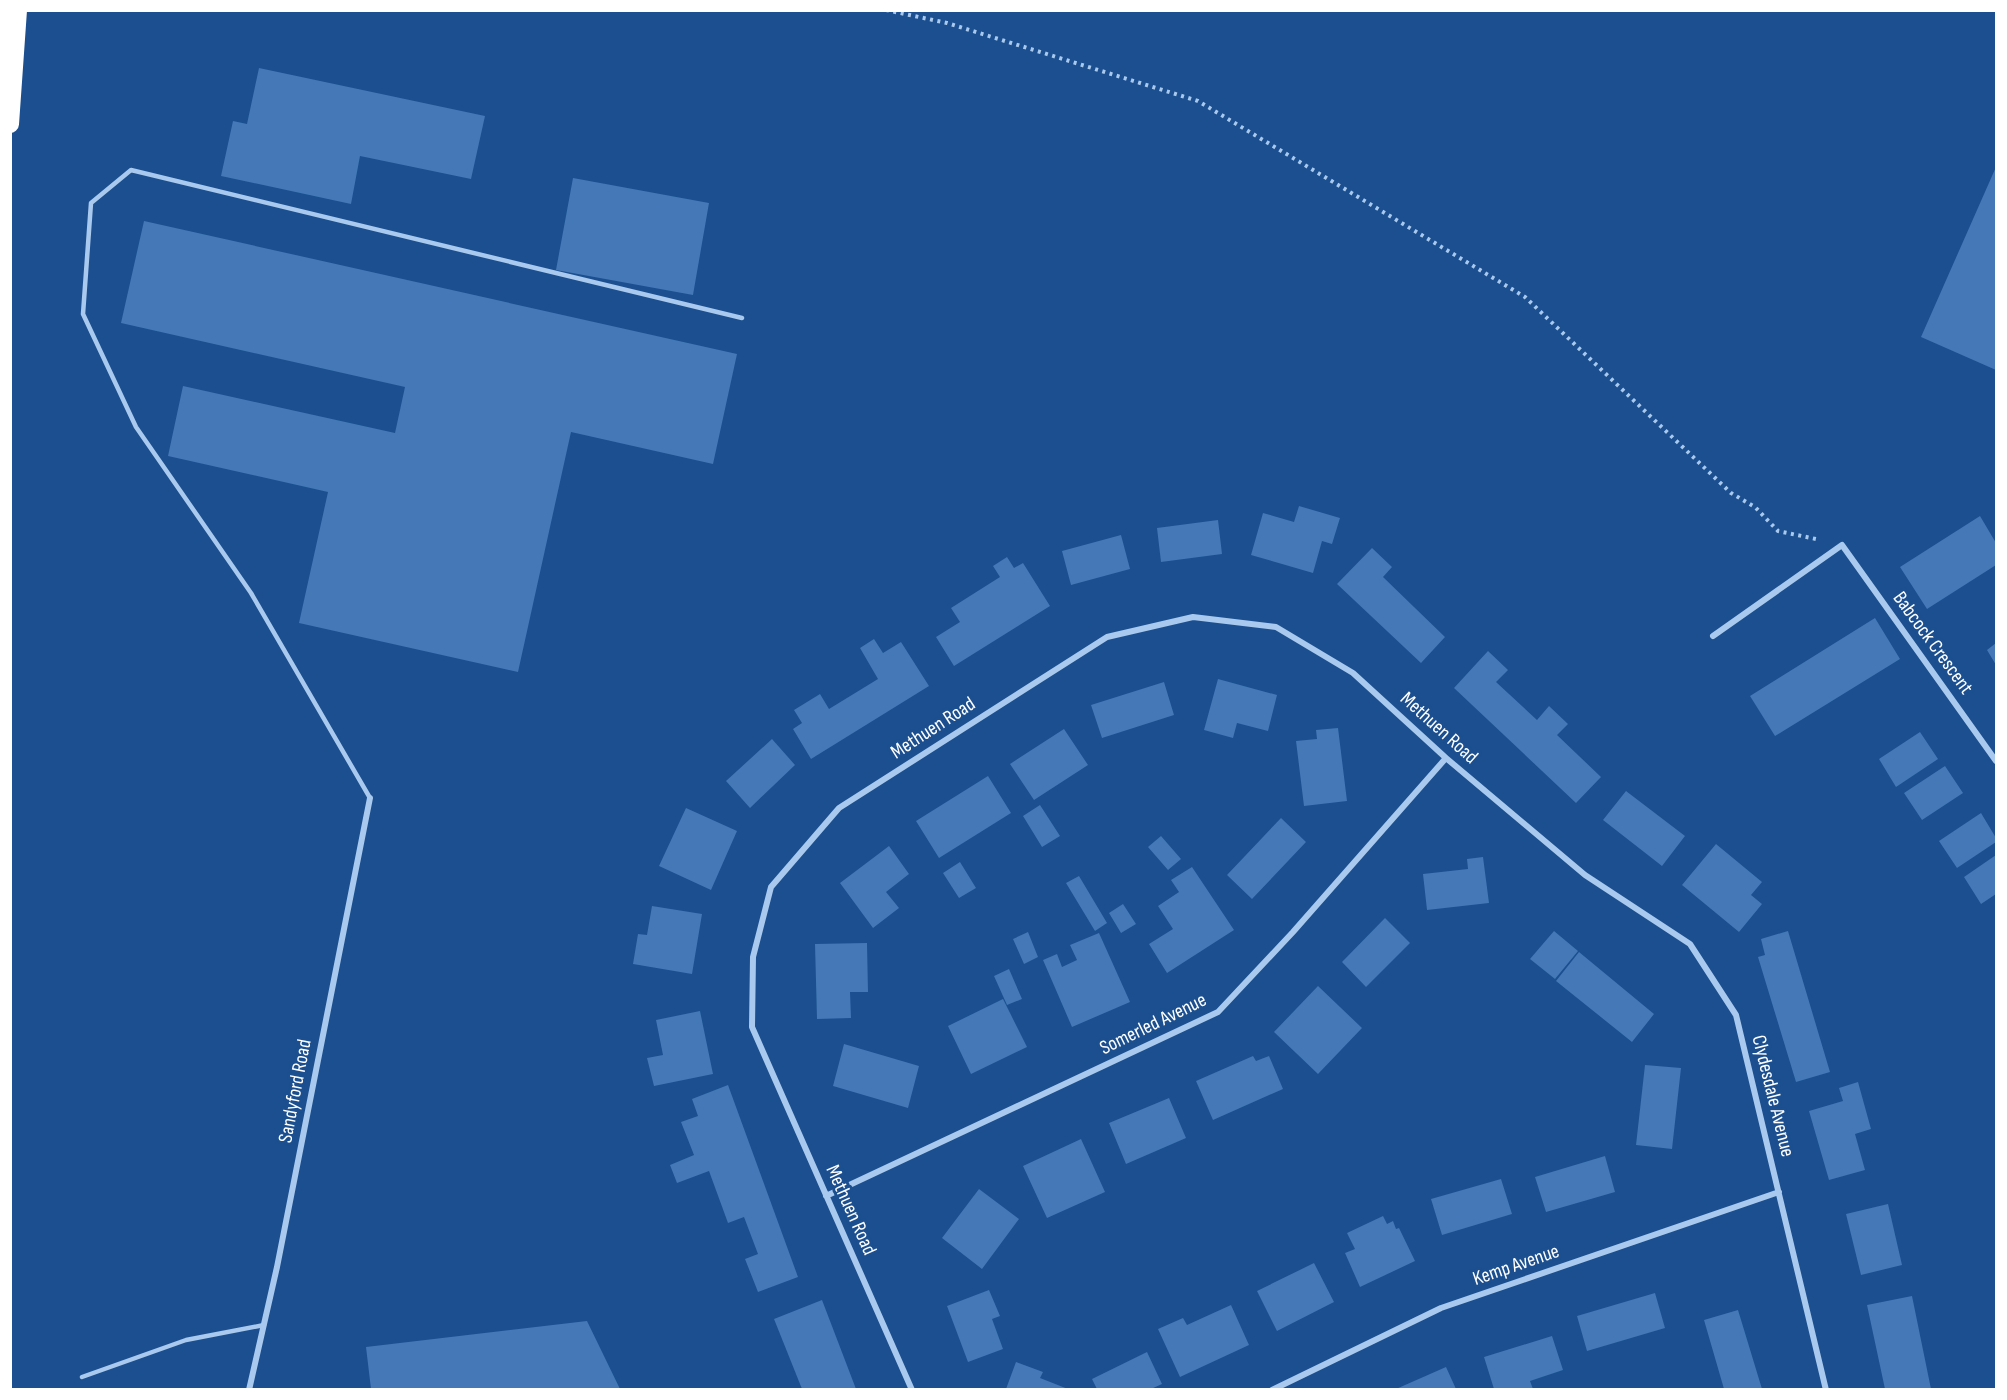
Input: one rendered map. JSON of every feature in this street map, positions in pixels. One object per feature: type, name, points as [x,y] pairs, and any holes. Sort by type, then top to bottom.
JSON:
[{"type":"highway","points":[[10,124],[18,10]]},
{"type":"street","points":[[1713,636],[1842,544]]},
{"type":"street","name":"Babcock Crescent","points":[[1842,544],[1996,760]]},
{"type":"street","name":"Methuen Road","points":[[912,1389],[752,1027],[753,957],[771,887],[839,808],[1107,637],[1193,617],[1276,627],[1353,673],[1446,758],[1585,875]]},
{"type":"street","name":"Somerled Avenue","points":[[826,1196],[1218,1012],[1293,932],[1446,758]]},
{"type":"street","name":"Sandyford Road","points":[[249,1389],[264,1325],[370,798]]},
{"type":"street","name":"Clydesdale Avenue","points":[[1585,875],[1690,944],[1736,1015],[1826,1389]]},
{"type":"street","name":"Kemp Avenue","points":[[1272,1389],[1441,1308],[1779,1192]]},
{"type":"lane","points":[[370,798],[251,593],[136,427],[83,314],[91,203],[131,170],[742,318]]},
{"type":"lane","points":[[82,1377],[186,1340],[264,1325]]},
{"type":"path","points":[[886,10],[947,23],[1198,101],[1525,297],[1731,493],[1755,507],[1778,531],[1842,544]]},
{"type":"building","points":[[259,68],[485,116],[471,179],[360,156],[351,204],[221,176],[233,121],[247,124]]},
{"type":"building","points":[[1996,167],[1996,370],[1921,337]]},
{"type":"building","points":[[573,178],[709,203],[693,295],[556,270]]},
{"type":"building","points":[[144,221],[737,354],[713,464],[571,432],[518,672],[299,623],[328,492],[168,456],[183,386],[395,433],[405,387],[121,323]]},
{"type":"building","points":[[1299,506],[1340,518],[1332,544],[1322,541],[1313,573],[1251,555],[1263,513],[1294,522]]},
{"type":"building","points":[[1980,516],[1996,543],[1996,565],[1927,609],[1900,567]]},
{"type":"building","points":[[1218,520],[1222,554],[1161,562],[1157,528]]},
{"type":"building","points":[[1121,535],[1130,569],[1071,585],[1062,551]]},
{"type":"building","points":[[1372,548],[1392,567],[1383,577],[1445,637],[1421,663],[1337,584]]},
{"type":"building","points":[[1007,557],[1014,568],[1023,563],[1050,606],[954,666],[936,637],[960,622],[951,608],[1000,577],[993,566]]},
{"type":"building","points":[[1875,618],[1900,659],[1775,736],[1750,696]]},
{"type":"building","points":[[874,639],[883,653],[901,642],[929,686],[811,759],[793,729],[802,723],[794,710],[820,694],[829,709],[878,679],[860,648]]},
{"type":"building","points":[[1996,643],[1996,665],[1987,650]]},
{"type":"building","points":[[1488,651],[1508,670],[1496,682],[1537,720],[1549,706],[1568,724],[1557,735],[1601,777],[1576,803],[1454,688]]},
{"type":"building","points":[[1218,679],[1277,695],[1268,731],[1237,723],[1233,738],[1204,730]]},
{"type":"building","points":[[1164,682],[1174,715],[1102,738],[1091,705]]},
{"type":"building","points":[[1338,728],[1347,801],[1304,806],[1296,741],[1317,739],[1316,730]]},
{"type":"building","points":[[1064,729],[1088,765],[1034,800],[1010,764]]},
{"type":"building","points":[[1920,732],[1938,759],[1896,787],[1879,759]]},
{"type":"building","points":[[772,739],[795,765],[750,808],[726,781]]},
{"type":"building","points":[[1945,766],[1963,793],[1922,820],[1904,793]]},
{"type":"building","points":[[988,776],[1011,813],[939,858],[916,821]]},
{"type":"building","points":[[1626,791],[1685,836],[1662,866],[1603,820]]},
{"type":"building","points":[[1040,805],[1060,836],[1042,847],[1023,816]]},
{"type":"building","points":[[686,808],[737,831],[711,890],[659,866]]},
{"type":"building","points":[[1981,813],[1996,838],[1996,842],[1957,868],[1939,841]]},
{"type":"building","points":[[1281,818],[1306,842],[1252,899],[1227,875]]},
{"type":"building","points":[[1161,836],[1181,859],[1168,870],[1148,847]]},
{"type":"building","points":[[1716,844],[1762,882],[1751,895],[1762,904],[1739,932],[1682,885]]},
{"type":"building","points":[[889,846],[909,874],[886,892],[899,908],[873,928],[840,883]]},
{"type":"building","points":[[1996,855],[1996,894],[1981,904],[1964,877]]},
{"type":"building","points":[[1483,857],[1489,903],[1427,910],[1423,874],[1468,869],[1467,859]]},
{"type":"building","points":[[960,862],[976,888],[959,898],[943,873]]},
{"type":"building","points":[[1192,867],[1234,930],[1167,973],[1149,944],[1173,929],[1158,906],[1179,892],[1171,880]]},
{"type":"building","points":[[1079,876],[1107,923],[1095,931],[1066,883]]},
{"type":"building","points":[[1123,904],[1136,924],[1121,933],[1109,913]]},
{"type":"building","points":[[652,906],[702,914],[692,974],[633,964],[638,934],[647,935]]},
{"type":"building","points":[[1385,918],[1410,943],[1366,987],[1342,962]]},
{"type":"building","points":[[1554,931],[1578,951],[1555,979],[1530,959]]},
{"type":"building","points":[[1788,931],[1830,1072],[1796,1082],[1758,957],[1765,955],[1761,939]]},
{"type":"building","points":[[1028,932],[1038,957],[1024,964],[1013,939]]},
{"type":"building","points":[[1099,933],[1130,1002],[1072,1027],[1043,960],[1057,954],[1062,967],[1077,960],[1070,945]]},
{"type":"building","points":[[867,943],[868,992],[850,992],[851,1018],[817,1019],[815,944]]},
{"type":"building","points":[[1579,952],[1654,1014],[1632,1042],[1556,981]]},
{"type":"building","points":[[1009,969],[1022,999],[1007,1005],[994,976]]},
{"type":"building","points":[[1318,986],[1362,1028],[1318,1074],[1274,1032]]},
{"type":"building","points":[[1003,999],[1027,1047],[971,1074],[948,1026]]},
{"type":"building","points":[[700,1011],[713,1074],[654,1086],[647,1058],[663,1055],[656,1020]]},
{"type":"building","points":[[844,1044],[919,1066],[908,1108],[833,1086]]},
{"type":"building","points":[[1253,1056],[1256,1061],[1269,1056],[1283,1089],[1213,1120],[1196,1081]]},
{"type":"building","points":[[1645,1065],[1681,1068],[1672,1149],[1636,1145]]},
{"type":"building","points":[[1858,1082],[1871,1129],[1855,1134],[1865,1170],[1829,1180],[1809,1111],[1843,1101],[1839,1088]]},
{"type":"building","points":[[728,1085],[798,1277],[758,1292],[745,1259],[758,1254],[744,1217],[728,1223],[709,1171],[677,1183],[670,1165],[694,1155],[681,1122],[698,1116],[692,1099]]},
{"type":"building","points":[[1169,1098],[1186,1138],[1126,1164],[1109,1123]]},
{"type":"building","points":[[1081,1139],[1105,1192],[1047,1218],[1023,1166]]},
{"type":"building","points":[[1605,1156],[1615,1192],[1546,1212],[1535,1177]]},
{"type":"building","points":[[1501,1179],[1512,1214],[1442,1235],[1431,1199]]},
{"type":"building","points":[[979,1189],[1019,1219],[982,1269],[942,1238]]},
{"type":"building","points":[[1888,1204],[1902,1265],[1861,1275],[1846,1214]]},
{"type":"building","points":[[1383,1216],[1387,1224],[1393,1221],[1396,1229],[1399,1228],[1415,1261],[1360,1287],[1345,1253],[1355,1249],[1347,1233]]},
{"type":"building","points":[[1314,1263],[1334,1302],[1277,1331],[1257,1291]]},
{"type":"building","points":[[989,1290],[1000,1316],[992,1319],[1003,1349],[968,1362],[947,1306]]},
{"type":"building","points":[[1655,1293],[1665,1328],[1587,1351],[1577,1316]]},
{"type":"building","points":[[1912,1296],[1931,1389],[1885,1389],[1867,1305]]},
{"type":"building","points":[[822,1300],[856,1389],[802,1389],[774,1319]]},
{"type":"building","points":[[1231,1305],[1249,1345],[1180,1377],[1158,1329],[1183,1318],[1187,1325]]},
{"type":"building","points":[[1738,1310],[1762,1389],[1724,1389],[1704,1320]]},
{"type":"building","points":[[587,1321],[620,1389],[371,1389],[366,1347]]},
{"type":"building","points":[[1552,1336],[1563,1370],[1530,1381],[1533,1389],[1494,1389],[1484,1357]]},
{"type":"building","points":[[1147,1352],[1162,1384],[1151,1389],[1097,1389],[1092,1379]]},
{"type":"building","points":[[1016,1362],[1043,1372],[1040,1378],[1068,1389],[1006,1389]]},
{"type":"building","points":[[1446,1367],[1456,1389],[1396,1389]]}]
